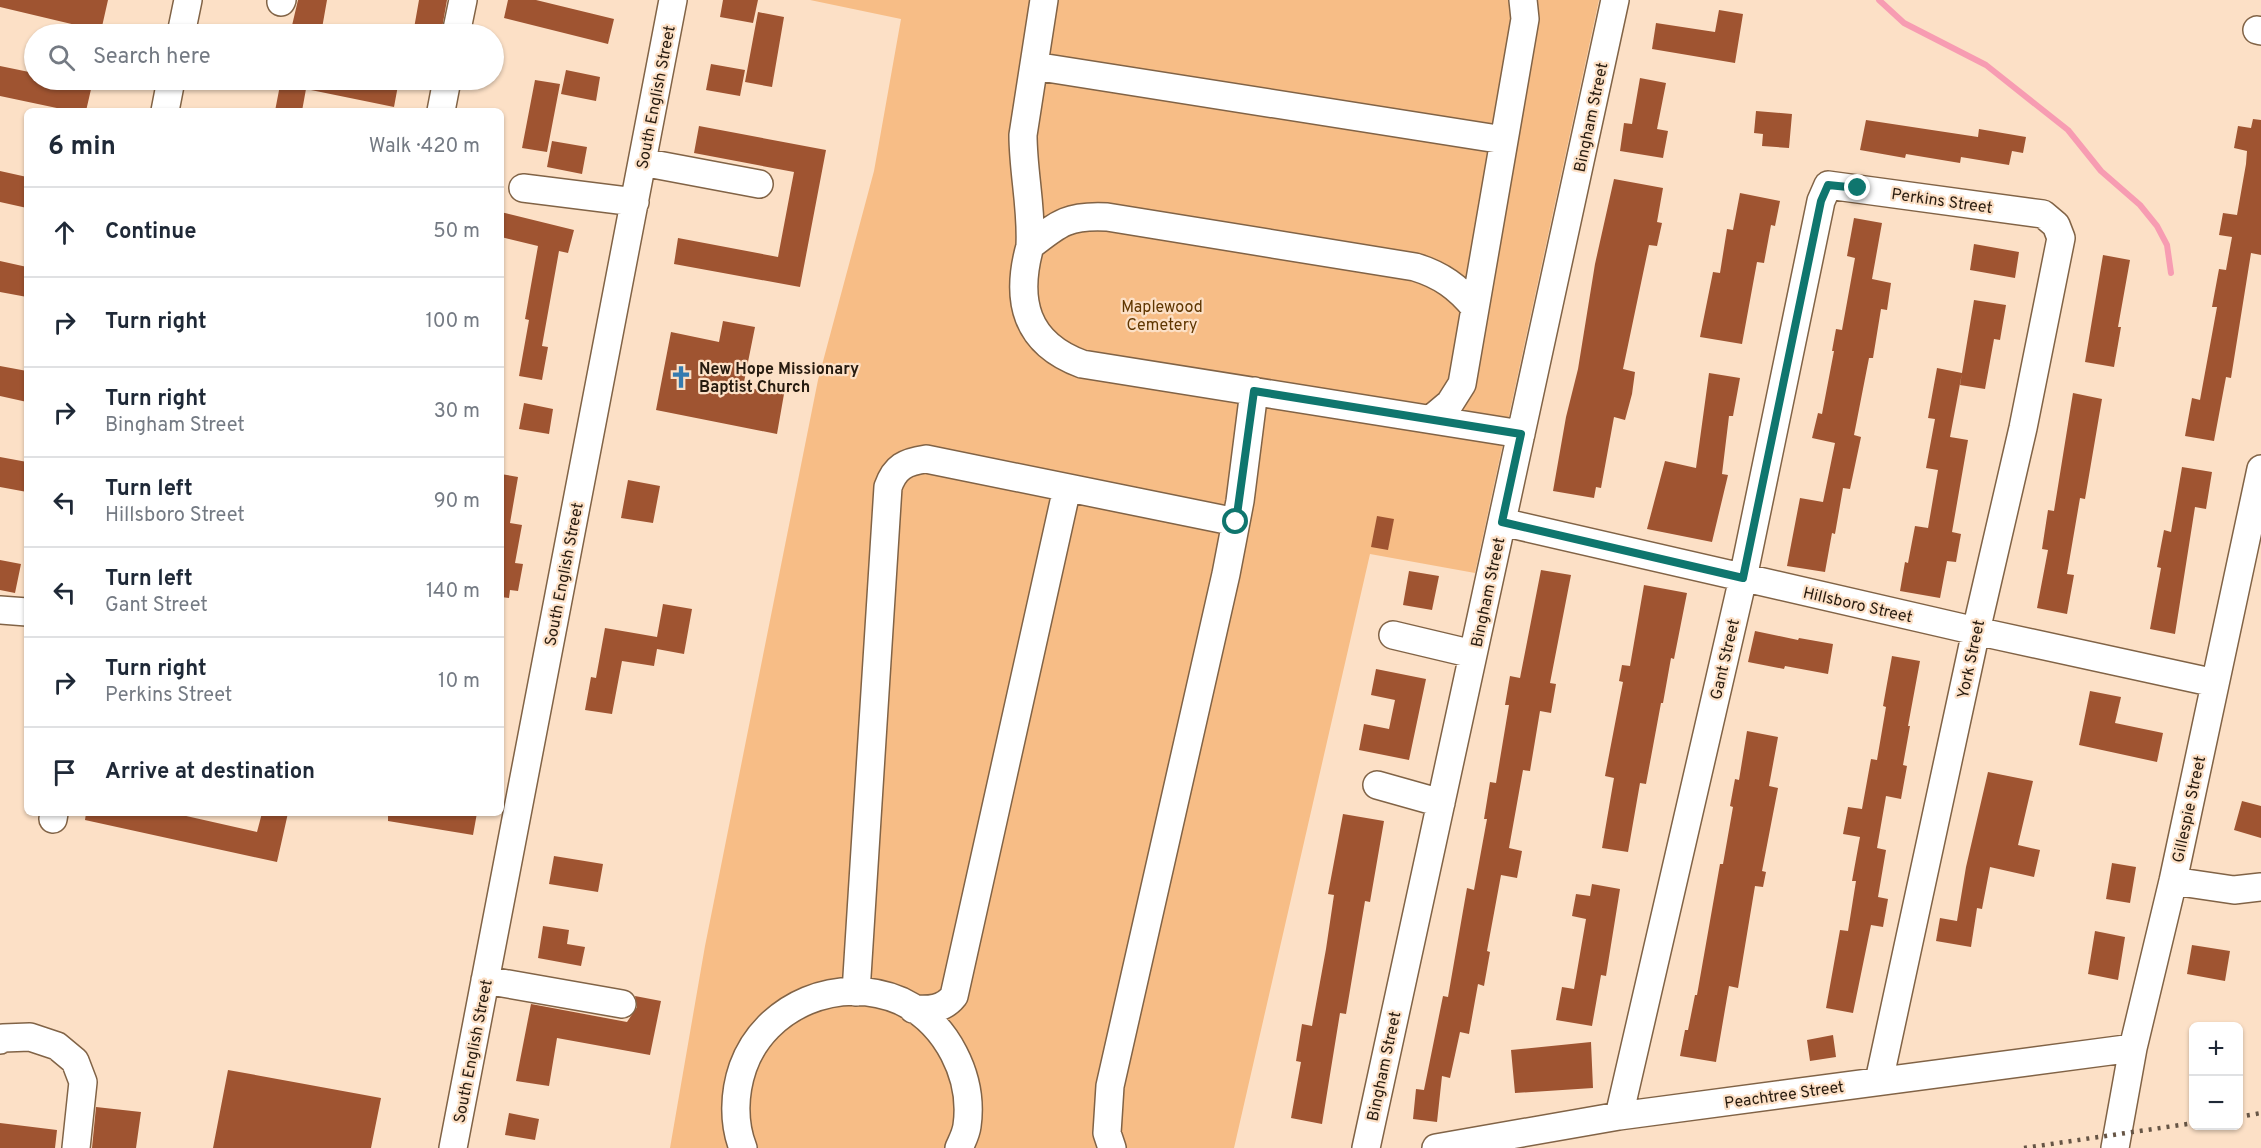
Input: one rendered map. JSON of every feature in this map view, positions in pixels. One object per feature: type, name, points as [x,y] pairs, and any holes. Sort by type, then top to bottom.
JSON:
[{"type":"street","points":[[183,24],[188,0]]},
{"type":"street","points":[[458,24],[462,0]]},
{"type":"street","name":"South English Street","points":[[453,1148],[673,0]]},
{"type":"street","points":[[1044,0],[1023,135],[1030,246],[1024,276],[1028,316],[1036,333],[1048,347],[1062,357],[1082,364],[1521,434]]},
{"type":"street","points":[[1431,420],[1450,403],[1462,384],[1526,19],[1523,0]]},
{"type":"street","name":"Bingham Street","points":[[1366,1148],[1615,0]]},
{"type":"street","points":[[1034,66],[1504,140]]},
{"type":"street","points":[[166,108],[169,90]]},
{"type":"street","points":[[442,108],[445,90]]},
{"type":"street","points":[[642,162],[759,184]]},
{"type":"street","name":"Perkins Street","points":[[1821,201],[1828,185],[2043,214],[2056,225],[2061,238]]},
{"type":"street","points":[[523,188],[634,202]]},
{"type":"street","name":"Gant Street","points":[[1619,1116],[1743,578],[1821,201]]},
{"type":"street","points":[[1029,203],[1085,216],[1107,217],[1415,267],[1447,280],[1462,292],[1475,308]]},
{"type":"street","points":[[1030,246],[1058,224],[1085,216]]},
{"type":"street","name":"York Street","points":[[1879,1081],[1976,632],[2023,428],[2061,238]]},
{"type":"street","points":[[1462,384],[1472,404],[1492,429]]},
{"type":"street","points":[[1107,1143],[1110,1086],[1223,585],[1236,522],[1254,391]]},
{"type":"street","points":[[856,992],[888,497],[893,474],[913,461],[926,459],[1236,522]]},
{"type":"street","name":"Gillespie Street","points":[[2115,1148],[2133,1048],[2173,881],[2261,472]]},
{"type":"street","points":[[959,1148],[967,1127],[967,1089],[955,1053],[954,996],[1067,488]]},
{"type":"street","name":"Hillsboro Street","points":[[1502,522],[1976,632],[2215,683]]},
{"type":"street","points":[[0,610],[24,612]]},
{"type":"street","points":[[1393,635],[1473,654]]},
{"type":"street","points":[[1377,785],[1441,803]]},
{"type":"street","points":[[2173,881],[2234,890],[2261,887]]},
{"type":"street","points":[[485,980],[622,1004]]},
{"type":"street","points":[[743,1148],[735,1114],[737,1083],[748,1053],[766,1028],[791,1007],[826,993],[864,991],[901,1002],[913,1009],[933,1023],[955,1053]]},
{"type":"street","points":[[913,1009],[940,1008],[949,1003],[954,996]]},
{"type":"street","points":[[0,1040],[30,1037],[57,1046],[75,1061],[83,1082],[76,1148]]},
{"type":"street","name":"Peachtree Street","points":[[1436,1148],[1619,1116],[2133,1048]]},
{"type":"green space","name":"Maplewood Cemetery","points":[[810,0],[1599,0],[1475,573],[1370,554],[1234,1148],[670,1148],[705,946],[818,380],[874,171],[901,19]]},
{"type":"building","points":[[0,0],[108,0],[103,24],[72,24],[0,7]]},
{"type":"building","points":[[298,0],[327,0],[323,24],[292,24]]},
{"type":"building","points":[[419,0],[447,0],[443,24],[415,24]]},
{"type":"building","points":[[508,0],[536,0],[614,19],[608,44],[504,18]]},
{"type":"building","points":[[723,0],[758,0],[753,23],[720,17]]},
{"type":"building","points":[[1719,10],[1743,14],[1735,63],[1652,49],[1656,23],[1715,32]]},
{"type":"building","points":[[758,12],[784,17],[772,87],[745,82]]},
{"type":"building","points":[[711,64],[745,70],[740,96],[706,90]]},
{"type":"building","points":[[0,66],[24,71],[24,90],[91,90],[87,108],[57,108],[0,96]]},
{"type":"building","points":[[566,70],[600,77],[596,101],[561,94]]},
{"type":"building","points":[[1640,78],[1666,83],[1657,129],[1668,131],[1663,158],[1620,151],[1624,123],[1632,124]]},
{"type":"building","points":[[535,80],[560,84],[547,152],[522,148]]},
{"type":"building","points":[[279,90],[306,90],[303,108],[276,108]]},
{"type":"building","points":[[311,90],[397,90],[394,107]]},
{"type":"building","points":[[1756,111],[1792,114],[1789,148],[1762,146],[1763,134],[1754,133]]},
{"type":"building","points":[[2253,119],[2261,120],[2261,255],[2251,253],[2231,378],[2226,377],[2214,441],[2185,436],[2192,398],[2200,400],[2217,307],[2212,307],[2219,269],[2226,270],[2232,237],[2219,235],[2223,213],[2237,215],[2246,164],[2247,151],[2234,148],[2238,126],[2251,128]]},
{"type":"building","points":[[1866,120],[1978,137],[1979,129],[2026,137],[2023,153],[2012,151],[2009,165],[1961,157],[1960,163],[1906,154],[1905,158],[1860,150]]},
{"type":"building","points":[[699,126],[826,150],[800,287],[674,264],[678,238],[778,257],[794,172],[694,153]]},
{"type":"building","points":[[552,141],[587,147],[582,174],[547,167]]},
{"type":"building","points":[[0,171],[24,176],[24,207],[0,202]]},
{"type":"building","points":[[1614,179],[1663,188],[1657,222],[1662,223],[1657,246],[1649,245],[1623,369],[1635,372],[1632,394],[1625,420],[1614,417],[1601,488],[1596,487],[1594,498],[1553,491],[1566,417],[1578,369],[1595,264]]},
{"type":"building","points":[[1740,193],[1780,201],[1775,226],[1771,225],[1764,263],[1757,262],[1742,344],[1700,337],[1713,272],[1720,273],[1727,229],[1733,230]]},
{"type":"building","points":[[504,213],[574,230],[568,253],[559,251],[542,346],[548,347],[542,380],[519,376],[529,320],[525,319],[538,246],[504,238]]},
{"type":"building","points":[[1854,218],[1882,223],[1872,279],[1891,283],[1887,310],[1881,309],[1873,358],[1869,358],[1854,435],[1861,437],[1850,489],[1843,488],[1835,534],[1832,533],[1825,572],[1787,566],[1800,498],[1823,502],[1835,443],[1812,438],[1818,413],[1822,414],[1836,329],[1842,330],[1855,258],[1847,256]]},
{"type":"building","points":[[1974,244],[2019,252],[2015,278],[1970,270]]},
{"type":"building","points":[[2103,255],[2130,260],[2118,327],[2121,327],[2114,367],[2085,362]]},
{"type":"building","points":[[0,261],[24,266],[24,296],[0,292]]},
{"type":"building","points":[[1974,300],[2006,305],[2000,340],[1994,339],[1985,389],[1960,385]]},
{"type":"building","name":"New Hope Missionary Baptist Church","points":[[723,321],[755,327],[743,387],[784,394],[777,434],[656,410],[671,332],[719,342]]},
{"type":"building","points":[[0,366],[24,370],[24,401],[0,396]]},
{"type":"building","points":[[1937,368],[1962,373],[1950,437],[1968,440],[1952,532],[1961,534],[1956,562],[1947,561],[1940,598],[1900,591],[1915,526],[1928,528],[1938,470],[1926,468],[1935,419],[1928,418]]},
{"type":"building","points":[[1709,373],[1740,378],[1733,416],[1729,416],[1722,474],[1728,475],[1712,542],[1647,529],[1665,461],[1696,468]]},
{"type":"building","points":[[2073,393],[2102,399],[2085,499],[2080,498],[2067,574],[2074,575],[2067,614],[2037,608],[2048,550],[2042,549],[2048,510],[2054,511]]},
{"type":"building","points":[[524,403],[553,409],[549,434],[519,429]]},
{"type":"building","points":[[0,457],[24,461],[24,491],[0,487]]},
{"type":"building","points":[[2182,467],[2212,472],[2206,509],[2195,507],[2175,634],[2150,629],[2161,568],[2157,567],[2164,530],[2171,532]]},
{"type":"building","points":[[504,475],[518,477],[510,523],[522,525],[515,563],[523,564],[518,591],[510,590],[509,598],[504,597]]},
{"type":"building","points":[[628,480],[660,486],[653,523],[621,518]]},
{"type":"building","points":[[1377,516],[1394,519],[1388,550],[1371,547]]},
{"type":"building","points":[[0,560],[21,564],[15,593],[0,590]]},
{"type":"building","points":[[1541,570],[1571,575],[1550,683],[1556,684],[1551,713],[1540,711],[1530,771],[1523,770],[1509,848],[1522,851],[1517,878],[1501,875],[1487,951],[1490,952],[1484,986],[1478,984],[1469,1034],[1460,1032],[1450,1078],[1442,1076],[1437,1122],[1413,1119],[1416,1089],[1424,1090],[1443,996],[1448,997],[1467,888],[1474,890],[1487,819],[1484,819],[1490,782],[1496,783],[1509,705],[1505,705],[1510,676],[1520,678]]},
{"type":"building","points":[[1409,571],[1439,576],[1432,610],[1403,605]]},
{"type":"building","points":[[1644,585],[1687,593],[1674,659],[1671,658],[1663,703],[1661,703],[1646,784],[1640,783],[1628,852],[1602,848],[1614,778],[1605,776],[1623,682],[1619,681],[1622,665],[1630,666]]},
{"type":"building","points":[[663,604],[692,609],[684,654],[657,649],[654,666],[622,661],[612,714],[585,710],[591,677],[596,678],[605,628],[657,637]]},
{"type":"building","points":[[1755,631],[1798,640],[1799,638],[1833,644],[1828,674],[1748,662]]},
{"type":"building","points":[[1892,656],[1920,661],[1908,726],[1910,726],[1903,765],[1907,766],[1901,799],[1886,796],[1877,848],[1886,850],[1878,897],[1888,899],[1883,927],[1871,925],[1853,1013],[1826,1008],[1840,930],[1848,931],[1856,881],[1852,881],[1860,837],[1843,834],[1848,807],[1862,809],[1871,759],[1877,760]]},
{"type":"building","points":[[1376,669],[1426,679],[1409,760],[1359,750],[1364,724],[1389,729],[1395,700],[1371,695]]},
{"type":"building","points":[[2090,691],[2121,697],[2115,723],[2163,733],[2157,762],[2079,745]]},
{"type":"building","points":[[1747,731],[1778,737],[1769,786],[1778,788],[1762,871],[1766,872],[1763,887],[1755,886],[1738,988],[1729,986],[1716,1062],[1680,1056],[1685,1030],[1688,1030],[1695,995],[1697,995],[1720,864],[1723,864],[1733,807],[1730,806],[1735,779],[1739,780]]},
{"type":"building","points":[[1988,772],[2033,781],[2018,845],[2040,850],[2034,877],[1990,867],[1982,909],[1977,908],[1971,947],[1936,941],[1940,918],[1957,921],[1966,867]]},
{"type":"building","points":[[2242,801],[2261,806],[2261,838],[2234,830]]},
{"type":"building","points":[[1343,814],[1384,821],[1370,902],[1365,901],[1346,1014],[1340,1013],[1322,1124],[1291,1118],[1301,1062],[1296,1061],[1302,1024],[1312,1026],[1326,949],[1334,895],[1328,894]]},
{"type":"building","points":[[86,816],[186,816],[257,832],[261,816],[287,816],[277,862],[85,820]]},
{"type":"building","points":[[388,816],[476,816],[473,835],[388,821]]},
{"type":"building","points":[[554,856],[603,864],[598,892],[549,884]]},
{"type":"building","points":[[2112,863],[2136,867],[2130,903],[2106,899]]},
{"type":"building","points":[[1592,884],[1620,889],[1606,976],[1601,975],[1592,1026],[1556,1020],[1562,987],[1574,989],[1586,919],[1572,916],[1576,894],[1590,896]]},
{"type":"building","points":[[543,926],[569,930],[567,944],[585,947],[581,966],[538,958]]},
{"type":"building","points":[[2095,931],[2125,937],[2118,980],[2088,974]]},
{"type":"building","points":[[2192,945],[2230,951],[2225,981],[2187,974]]},
{"type":"building","points":[[635,996],[661,1001],[650,1055],[557,1038],[549,1086],[516,1081],[531,1004],[627,1022],[637,1007]]},
{"type":"building","points":[[1833,1035],[1836,1057],[1810,1061],[1807,1040]]},
{"type":"building","points":[[1591,1042],[1593,1088],[1515,1093],[1511,1050]]},
{"type":"building","points":[[228,1070],[381,1098],[371,1148],[213,1148]]},
{"type":"building","points":[[96,1107],[141,1112],[136,1148],[92,1148]]},
{"type":"building","points":[[509,1113],[539,1119],[535,1140],[505,1135]]},
{"type":"building","points":[[0,1123],[57,1130],[55,1148],[0,1148]]},
{"type":"waterway","points":[[1879,0],[1904,23],[1986,65],[2068,130],[2101,171],[2140,205],[2157,226],[2167,245],[2171,273]]},
{"type":"railway","points":[[2243,1116],[2261,1113]]},
{"type":"railway","points":[[2024,1148],[2189,1124]]},
{"type":"place","name":"New Hope Missionary Baptist Church","points":[[681,377]]},
{"type":"route","points":[[1236,522],[1254,391],[1521,434],[1502,522],[1743,578],[1821,201],[1828,185],[1858,188]]}]
